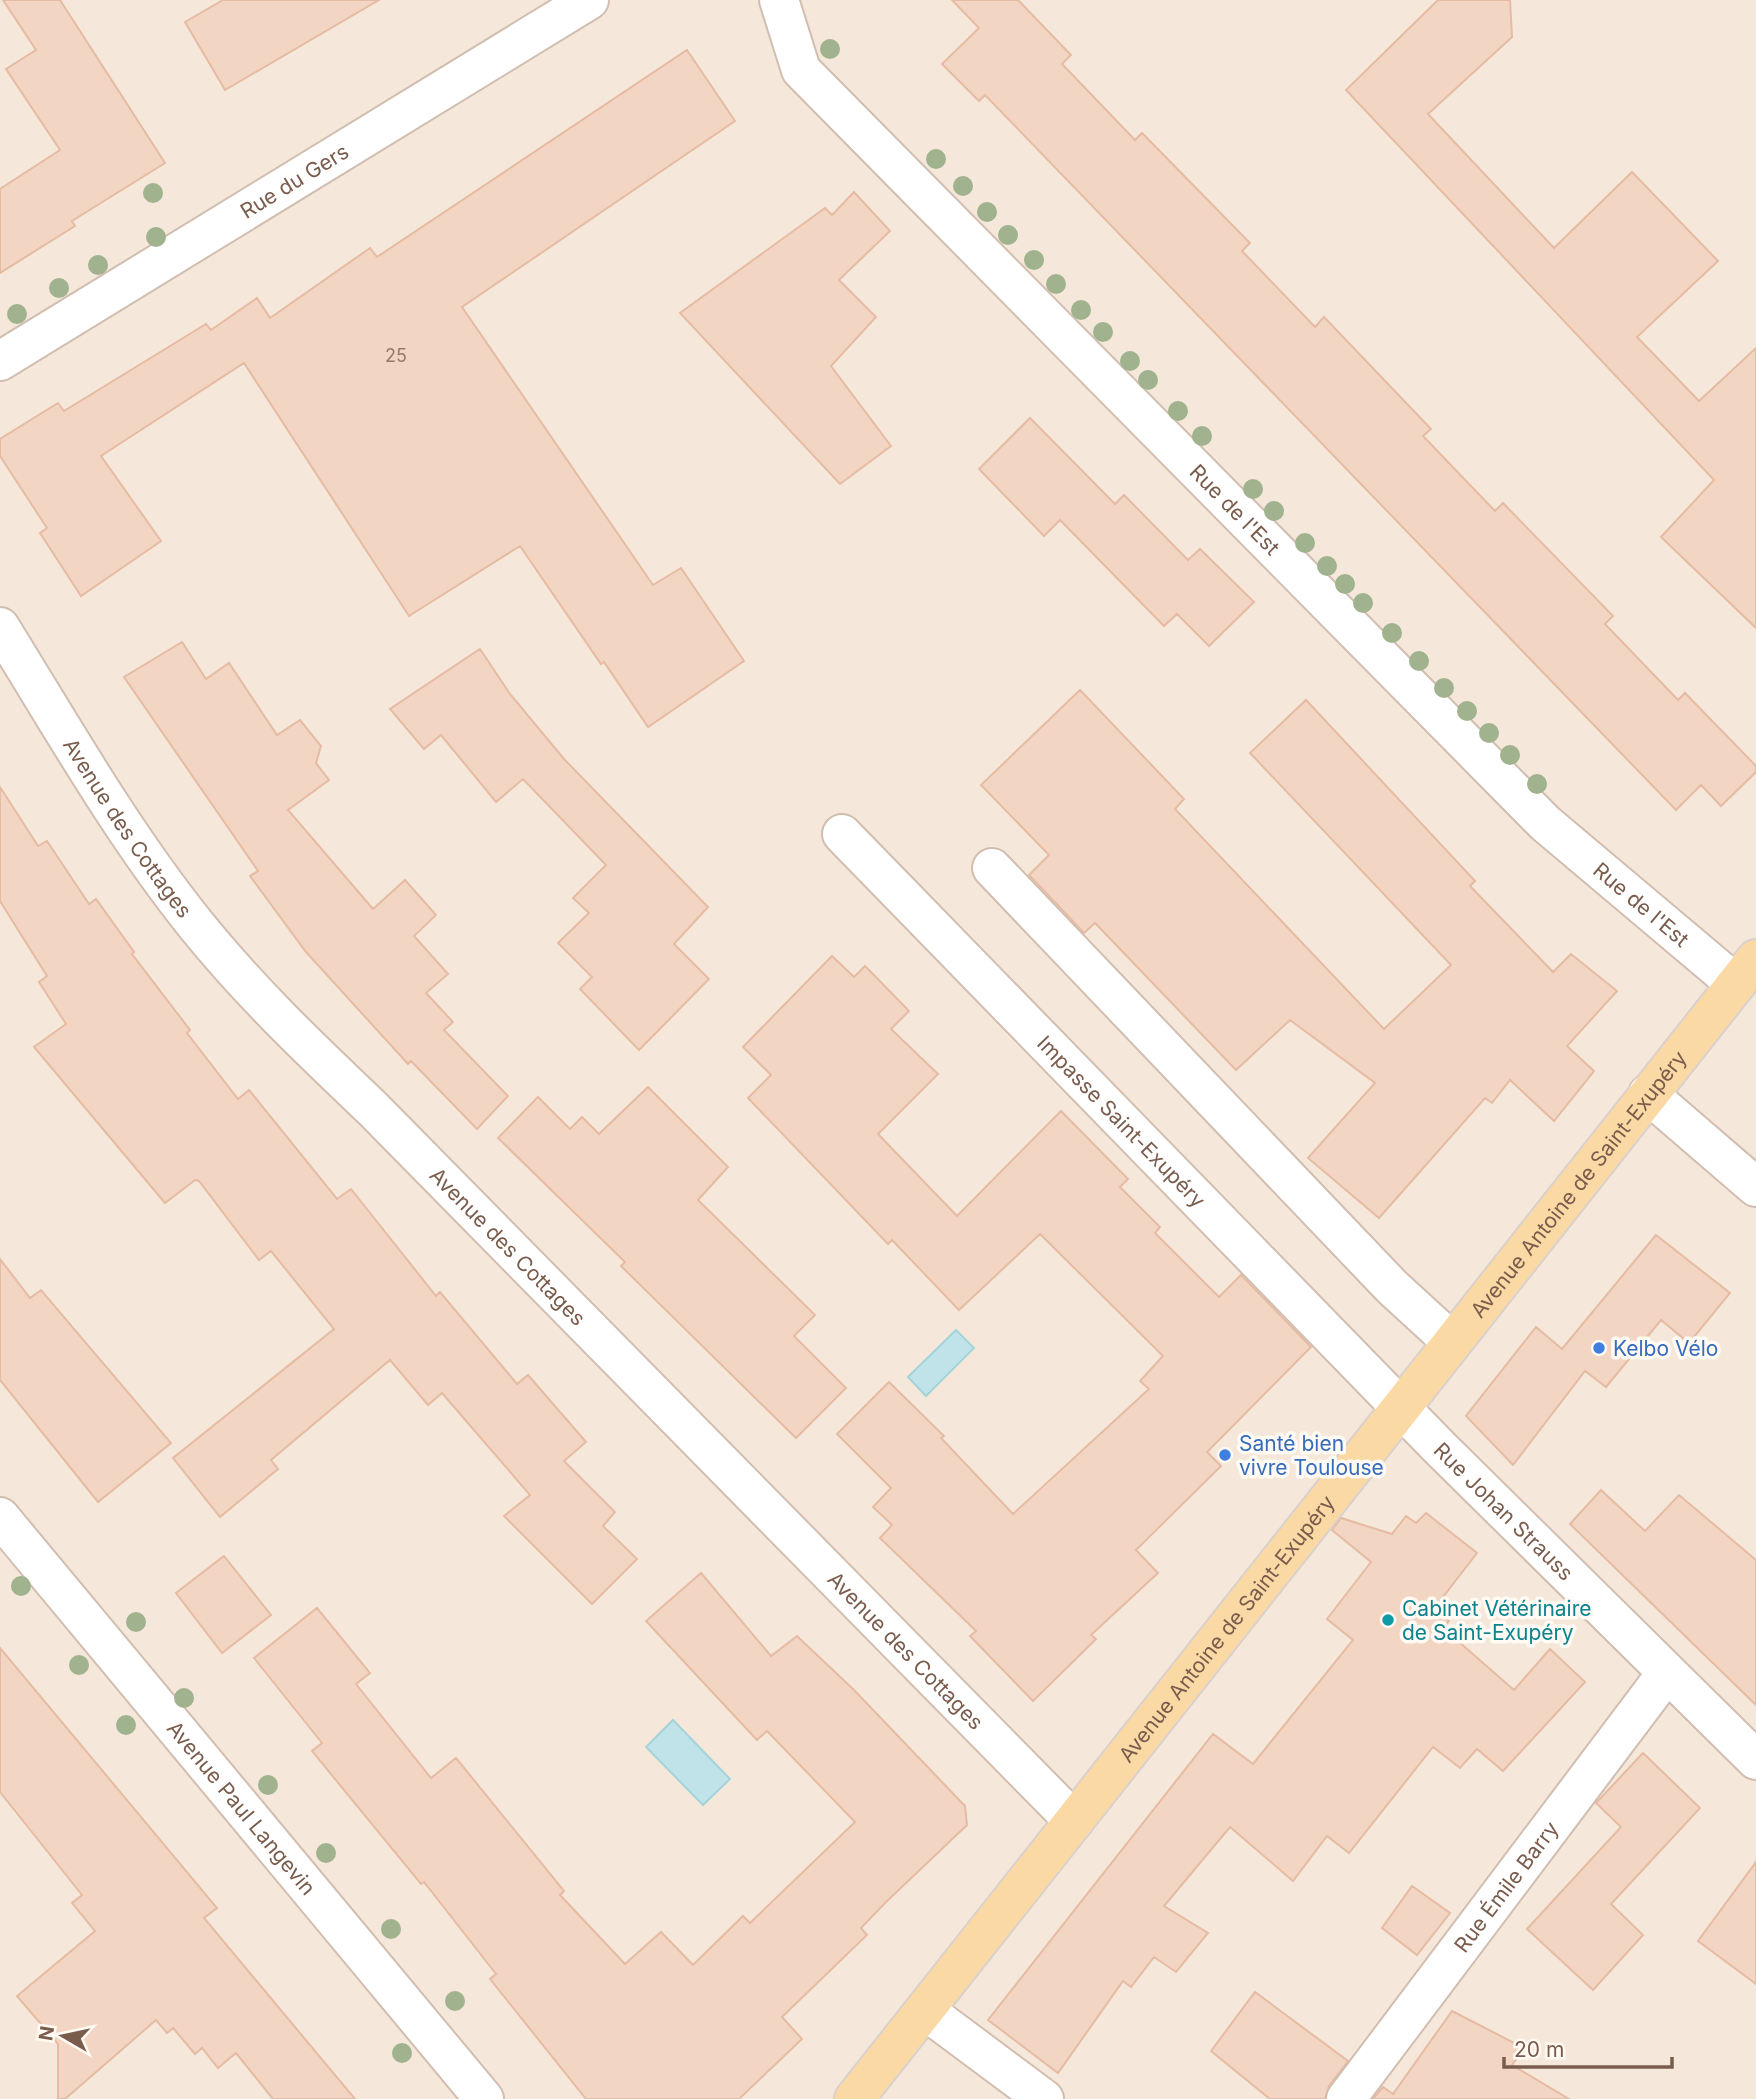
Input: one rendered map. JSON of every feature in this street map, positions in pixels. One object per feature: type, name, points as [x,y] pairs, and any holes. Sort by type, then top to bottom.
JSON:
[{"type":"main road","name":"Avenue Antoine de Saint-Exupéry","points":[[854,2099],[1648,1094],[1701,1032],[1746,971]]},
{"type":"street","name":"Rue du Gers","points":[[0,361],[589,0]]},
{"type":"street","name":"Rue de l'Est","points":[[779,0],[801,70],[1545,823],[1746,971]]},
{"type":"street","name":"Avenue des Cottages","points":[[0,627],[146,856],[195,923],[266,1007],[373,1109],[1074,1821]]},
{"type":"street","name":"Impasse Saint-Exupéry","points":[[842,834],[1401,1408]]},
{"type":"street","points":[[992,868],[1392,1287],[1452,1342]]},
{"type":"street","points":[[1648,1094],[1756,1187]]},
{"type":"street","name":"Rue Johan Strauss","points":[[1401,1408],[1666,1674],[1756,1760]]},
{"type":"street","name":"Avenue Paul Langevin","points":[[0,1517],[484,2099]]},
{"type":"street","name":"Rue Émile Barry","points":[[1346,2099],[1666,1674]]},
{"type":"street","points":[[926,2011],[1044,2099]]},
{"type":"shaded area","points":[[0,0],[1756,0],[1756,2099],[0,2099]]},
{"type":"water","points":[[956,1330],[974,1348],[926,1396],[908,1377]]},
{"type":"water","points":[[673,1720],[730,1779],[703,1805],[646,1747]]},
{"type":"building","points":[[3,0],[60,0],[165,163],[72,221],[75,226],[0,273],[0,189],[60,150],[6,69],[36,50]]},
{"type":"building","points":[[223,0],[379,0],[225,90],[185,22]]},
{"type":"building","points":[[952,0],[1018,0],[1071,55],[1062,64],[1135,140],[1142,133],[1250,243],[1242,251],[1315,327],[1324,317],[1431,429],[1423,436],[1495,511],[1503,503],[1613,616],[1605,624],[1678,700],[1685,693],[1756,766],[1756,772],[1721,806],[1701,785],[1676,810],[985,95],[979,101],[942,64],[979,28]]},
{"type":"building","points":[[1438,0],[1510,0],[1512,37],[1428,114],[1554,248],[1632,172],[1718,261],[1637,337],[1699,401],[1756,348],[1756,628],[1661,537],[1714,480],[1346,90]]},
{"type":"building","points":[[687,50],[735,121],[462,307],[653,585],[681,568],[744,661],[648,727],[520,546],[409,616],[244,363],[101,456],[161,541],[81,596],[40,533],[47,528],[0,456],[0,439],[58,403],[64,411],[206,324],[211,330],[257,298],[270,318],[370,248],[377,257]]},
{"type":"building","points":[[854,192],[890,231],[839,280],[876,317],[831,366],[891,446],[840,484],[680,313],[825,208],[832,215]]},
{"type":"building","points":[[1030,418],[1115,504],[1124,495],[1188,560],[1200,549],[1254,602],[1209,646],[1177,614],[1164,626],[1060,520],[1044,536],[979,469]]},
{"type":"building","points":[[182,642],[206,679],[229,663],[277,735],[300,720],[321,746],[316,763],[329,780],[288,810],[373,909],[405,880],[436,915],[414,936],[448,974],[426,993],[453,1022],[444,1030],[508,1096],[477,1129],[411,1061],[408,1064],[306,952],[250,876],[258,871],[124,677]]},
{"type":"building","points":[[480,649],[510,694],[564,759],[708,907],[674,944],[709,979],[639,1050],[580,989],[592,977],[558,943],[589,913],[573,898],[606,865],[523,779],[496,802],[441,735],[424,749],[390,709]]},
{"type":"building","points":[[1080,690],[1184,799],[1175,809],[1384,1029],[1451,965],[1250,753],[1306,700],[1475,881],[1470,886],[1553,972],[1571,954],[1617,991],[1567,1046],[1594,1071],[1554,1121],[1510,1080],[1492,1103],[1485,1098],[1379,1218],[1308,1158],[1375,1083],[1290,1020],[1236,1070],[1095,923],[1084,933],[1029,875],[1049,855],[981,785]]},
{"type":"building","points":[[0,787],[38,846],[47,841],[89,904],[96,899],[134,952],[132,954],[190,1030],[187,1033],[238,1099],[249,1090],[337,1199],[351,1189],[436,1296],[440,1292],[517,1384],[528,1375],[586,1442],[564,1461],[615,1512],[603,1526],[637,1559],[592,1604],[504,1516],[530,1495],[442,1393],[428,1405],[390,1360],[271,1460],[278,1469],[220,1517],[173,1458],[334,1329],[271,1251],[259,1260],[199,1181],[195,1180],[165,1203],[34,1047],[66,1024],[39,982],[47,976],[0,901]]},
{"type":"building","points":[[832,956],[854,977],[865,966],[909,1011],[891,1029],[938,1074],[878,1134],[957,1216],[1061,1111],[1128,1179],[1120,1187],[1160,1227],[1155,1233],[1219,1297],[1241,1275],[1311,1347],[1207,1452],[1221,1466],[1136,1550],[1158,1573],[1091,1635],[1096,1639],[1033,1701],[970,1636],[976,1631],[880,1538],[892,1525],[873,1507],[891,1488],[837,1434],[889,1382],[944,1436],[941,1438],[1013,1514],[1149,1389],[1140,1381],[1163,1356],[1040,1234],[959,1310],[892,1240],[888,1244],[748,1098],[771,1075],[743,1047]]},
{"type":"building","points":[[648,1087],[728,1167],[698,1200],[815,1315],[794,1336],[846,1388],[796,1438],[621,1266],[625,1262],[498,1138],[538,1097],[570,1129],[582,1117],[599,1134]]},
{"type":"building","points":[[1656,1235],[1730,1293],[1689,1343],[1661,1320],[1606,1387],[1585,1371],[1513,1465],[1466,1416],[1536,1327],[1562,1349]]},
{"type":"building","points":[[0,1259],[30,1298],[41,1290],[171,1443],[98,1502],[0,1380]]},
{"type":"building","points":[[1601,1490],[1645,1531],[1679,1495],[1756,1560],[1756,1705],[1570,1524]]},
{"type":"building","points":[[1426,1513],[1477,1553],[1433,1610],[1449,1621],[1443,1628],[1514,1690],[1550,1649],[1585,1682],[1503,1771],[1477,1749],[1460,1768],[1433,1747],[1349,1853],[1327,1836],[1293,1881],[1230,1827],[1164,1906],[1208,1933],[1176,1972],[1154,1957],[1131,1987],[1123,1981],[1058,2073],[988,2020],[1213,1734],[1253,1764],[1353,1640],[1327,1619],[1371,1562],[1332,1530],[1341,1518],[1392,1534],[1406,1516],[1416,1523]]},
{"type":"building","points":[[224,1556],[271,1615],[222,1653],[176,1593]]},
{"type":"building","points":[[701,1573],[771,1656],[797,1636],[854,1690],[965,1806],[967,1825],[886,1902],[861,1928],[867,1935],[782,2017],[802,2039],[739,2099],[586,2099],[490,1979],[496,1974],[424,1882],[421,1884],[312,1751],[322,1743],[254,1658],[317,1608],[370,1673],[356,1684],[431,1778],[456,1758],[564,1891],[560,1895],[625,1964],[661,1932],[693,1965],[743,1916],[750,1923],[855,1822],[767,1731],[757,1740],[646,1621]]},
{"type":"building","points":[[0,1648],[217,1908],[204,1918],[355,2099],[273,2099],[236,2053],[218,2068],[202,2048],[195,2054],[173,2028],[167,2033],[156,2020],[65,2099],[58,2099],[58,2044],[17,1996],[95,1931],[72,1903],[82,1895],[0,1792]]},
{"type":"building","points":[[1643,1753],[1700,1808],[1611,1904],[1643,1935],[1593,1990],[1527,1929],[1621,1827],[1596,1803]]},
{"type":"building","points":[[1756,1862],[1756,1984],[1698,1941]]},
{"type":"building","points":[[1412,1886],[1450,1913],[1417,1955],[1382,1928]]},
{"type":"building","points":[[1255,1992],[1348,2061],[1329,2086],[1325,2099],[1270,2099],[1211,2051]]},
{"type":"building","points":[[1452,2011],[1524,2048],[1512,2065],[1569,2099],[1373,2099],[1383,2087],[1393,2094]]},
{"type":"place","name":"Kelbo Vélo","points":[[1599,1348]]},
{"type":"place","name":"Santé bien vivre Toulouse","points":[[1225,1455]]},
{"type":"place","name":"Cabinet Vétérinaire de Saint-Exupéry","points":[[1388,1620]]}]
